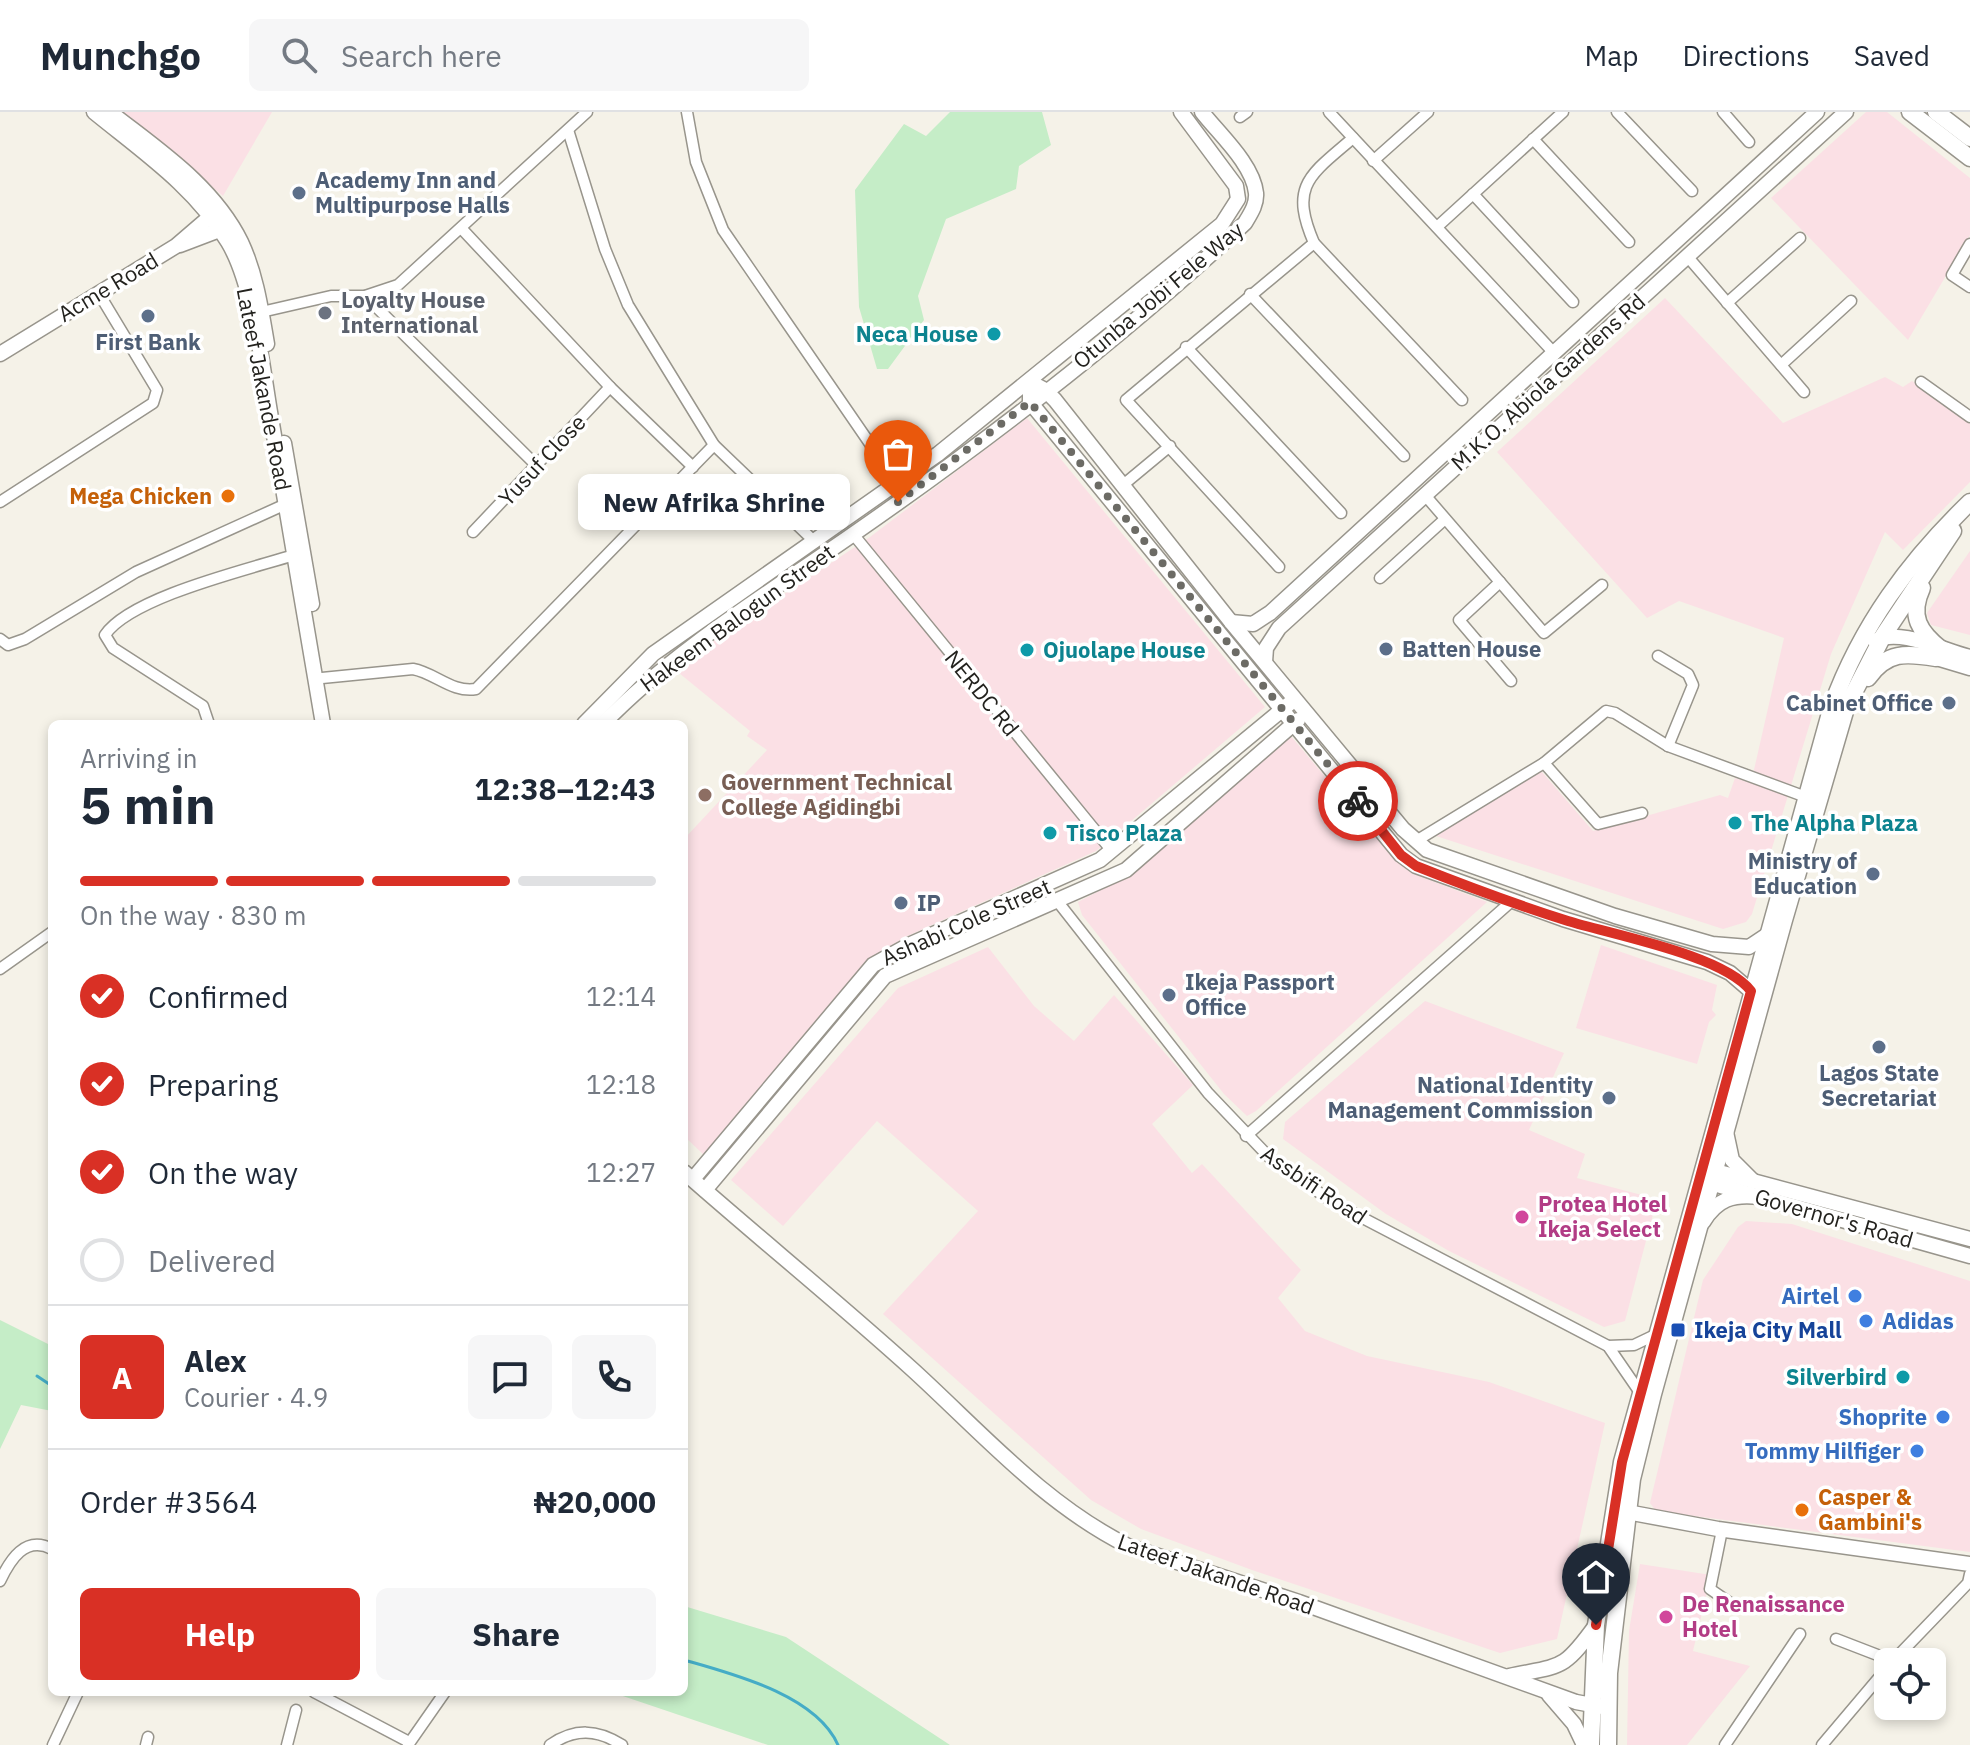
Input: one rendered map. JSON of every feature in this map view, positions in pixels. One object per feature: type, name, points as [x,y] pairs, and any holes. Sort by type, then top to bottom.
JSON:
[{"type":"main road","points":[[1910,112],[1970,158]]},
{"type":"main road","points":[[1936,112],[1970,138]]},
{"type":"main road","points":[[1608,1745],[1599,1707],[1596,1625],[1622,1462],[1706,1175],[1751,991],[1832,706],[1852,655],[1871,621],[1909,567],[1970,502]]},
{"type":"main road","points":[[1591,1745],[1627,1512],[1649,1409],[1697,1233],[1706,1175],[1726,1129],[1846,708],[1883,636],[1970,509]]},
{"type":"main road","points":[[1939,654],[1922,632],[1914,614],[1915,602],[1940,551]]},
{"type":"main road","points":[[1846,708],[1883,660],[1906,653],[1939,654]]},
{"type":"street","name":"Lateef Jakande Road","points":[[94,112],[215,212]]},
{"type":"street","name":"Lateef Jakande Road","points":[[110,112],[184,170],[215,212],[255,279],[256,313],[322,720]]},
{"type":"street","points":[[256,313],[331,296],[365,296],[398,285],[587,112]]},
{"type":"street","points":[[687,112],[696,162],[723,230],[897,483]]},
{"type":"street","name":"Otunba Jobi Fele Way","points":[[1030,402],[1233,234],[1254,207],[1256,194],[1251,178],[1202,112]]},
{"type":"street","points":[[1329,112],[1555,354]]},
{"type":"street","points":[[1373,161],[1428,112]]},
{"type":"street","points":[[1437,227],[1563,112]]},
{"type":"street","points":[[1617,112],[1692,191]]},
{"type":"street","points":[[1723,112],[1749,142]]},
{"type":"street","name":"M.K.O. Abiola Gardens Rd","points":[[1231,622],[1253,624],[1270,613],[1817,112]]},
{"type":"street","name":"M.K.O. Abiola Gardens Rd","points":[[1265,662],[1266,648],[1279,628],[1846,112]]},
{"type":"street","name":"Otunba Jobi Fele Way","points":[[1030,382],[1233,212],[1238,199],[1236,186],[1187,114]]},
{"type":"street","name":"Hakeem Balogun Street","points":[[568,130],[605,249],[628,305],[714,445],[815,542]]},
{"type":"street","points":[[1353,138],[1312,174],[1302,190],[1301,206],[1314,243],[1462,400]]},
{"type":"street","points":[[1533,139],[1629,242]]},
{"type":"street","points":[[1473,194],[1573,302]]},
{"type":"street","name":"Acme Road","points":[[0,354],[176,246],[215,212]]},
{"type":"street","points":[[461,228],[610,387],[693,467]]},
{"type":"street","points":[[176,246],[226,229]]},
{"type":"street","points":[[1727,303],[1800,238]]},
{"type":"street","points":[[1279,567],[1126,400],[1314,243]]},
{"type":"street","points":[[1970,244],[1952,275],[1970,287]]},
{"type":"street","points":[[1687,256],[1804,392]]},
{"type":"street","points":[[0,502],[153,403],[157,396],[157,390],[98,292]]},
{"type":"street","points":[[1250,294],[1404,456]]},
{"type":"street","points":[[365,296],[536,465]]},
{"type":"street","points":[[1781,365],[1851,301]]},
{"type":"street","name":"Lateef Jakande Road","points":[[256,313],[297,499],[330,720]]},
{"type":"street","points":[[1186,347],[1341,513]]},
{"type":"street","points":[[1751,991],[1730,973],[1416,866],[1401,855],[1070,453],[1030,402],[1030,382],[1045,390],[1231,622],[1416,841],[1427,850],[1686,937],[1737,948],[1756,944],[1767,935]]},
{"type":"street","name":"Hakeem Balogun Street","points":[[607,720],[662,666],[815,542],[1030,382]]},
{"type":"street","points":[[1921,382],[1970,417]]},
{"type":"street","name":"Yusuf Close","points":[[473,532],[610,387]]},
{"type":"street","name":"Hakeem Balogun Street","points":[[588,720],[653,654],[853,534],[1030,402]]},
{"type":"street","points":[[1493,410],[1503,423]]},
{"type":"street","points":[[1070,453],[1086,440]]},
{"type":"street","points":[[322,678],[413,669],[424,671],[457,688],[476,689],[714,445]]},
{"type":"street","points":[[1123,485],[1170,446]]},
{"type":"street","points":[[1424,494],[1544,633],[1602,585]]},
{"type":"street","points":[[0,639],[8,645],[25,639],[136,572],[286,504]]},
{"type":"street","points":[[1380,578],[1445,519]]},
{"type":"street","name":"NERDC Rd","points":[[853,534],[1112,851]]},
{"type":"street","points":[[208,720],[203,706],[113,648],[105,635],[148,605],[181,590],[294,555]]},
{"type":"street","points":[[1500,582],[1459,620],[1511,681]]},
{"type":"street","points":[[1871,621],[1883,636]]},
{"type":"street","points":[[1852,655],[1883,636],[1897,636],[1970,668]]},
{"type":"street","points":[[1939,654],[1970,657]]},
{"type":"street","points":[[1658,656],[1688,674],[1693,685],[1668,746]]},
{"type":"street","name":"Ashabi Cole Street","points":[[692,1174],[873,965],[911,944],[1065,877],[1112,851],[1296,698]]},
{"type":"street","points":[[1416,841],[1544,763],[1606,711],[1615,713],[1668,746],[1806,797]]},
{"type":"street","name":"Ashabi Cole Street","points":[[708,1187],[885,976],[1126,870],[1307,712]]},
{"type":"street","points":[[1236,749],[1248,764]]},
{"type":"street","points":[[1544,763],[1598,824],[1642,813]]},
{"type":"street","points":[[1246,1136],[1513,900]]},
{"type":"street","name":"Assbifi Road","points":[[1058,902],[1246,1136],[1334,1203],[1608,1346]]},
{"type":"street","points":[[0,969],[48,935]]},
{"type":"street","points":[[1681,954],[1686,937]]},
{"type":"street","points":[[1726,1129],[1732,1160],[1753,1181]]},
{"type":"street","points":[[733,1130],[746,1141]]},
{"type":"street","name":"Lateef Jakande Road","points":[[692,1174],[792,1266],[809,1276],[1038,1487],[1102,1534],[1128,1546],[1599,1707]]},
{"type":"street","name":"Governor's Road","points":[[1706,1175],[1753,1181],[1970,1239]]},
{"type":"street","name":"Governor's Road","points":[[1706,1175],[1759,1197],[1970,1256]]},
{"type":"street","points":[[1697,1233],[1720,1201],[1742,1195],[1759,1197]]},
{"type":"street","points":[[1608,1346],[1634,1345],[1657,1334]]},
{"type":"street","points":[[1608,1346],[1641,1394]]},
{"type":"street","points":[[1627,1512],[1722,1530],[1970,1564]]},
{"type":"street","points":[[1722,1530],[1710,1589],[1736,1607]]},
{"type":"street","points":[[0,1581],[16,1553],[26,1546],[48,1549]]},
{"type":"street","points":[[1906,1648],[1968,1583],[1970,1574]]},
{"type":"street","points":[[1506,1677],[1542,1672],[1562,1664],[1577,1653],[1596,1625]]},
{"type":"street","points":[[1725,1745],[1800,1634]]},
{"type":"street","points":[[1836,1639],[1874,1654]]},
{"type":"street","points":[[1822,1745],[1874,1684]]},
{"type":"street","points":[[1546,1691],[1570,1718],[1584,1745]]},
{"type":"street","points":[[53,1745],[76,1696]]},
{"type":"street","points":[[321,1696],[408,1744],[442,1696]]},
{"type":"street","points":[[287,1745],[296,1710]]},
{"type":"street","points":[[550,1745],[576,1732],[592,1731],[622,1745]]},
{"type":"shaded area","points":[[122,112],[272,112],[223,196]]},
{"type":"shaded area","points":[[1866,112],[1887,112],[1970,178],[1970,235],[1908,340],[1771,198]]},
{"type":"shaded area","points":[[1665,298],[1783,423],[1885,377],[1903,387],[1912,381],[1970,424],[1970,482],[1903,550],[1885,532],[1831,654],[1752,914],[1746,922],[1723,929],[1436,836],[1537,771],[1542,772],[1593,831],[1720,795],[1728,798],[1735,778],[1751,783],[1784,638],[1679,601],[1647,618],[1497,452]]},
{"type":"shaded area","points":[[1027,418],[1265,707],[1096,851],[903,938],[869,961],[705,1156],[688,1140],[688,835],[767,750],[747,736],[750,731],[679,673],[709,644],[870,537]]},
{"type":"shaded area","points":[[1970,551],[1970,635],[1931,625],[1927,613]]},
{"type":"shaded area","points":[[1290,735],[1387,850],[1411,873],[1487,902],[1247,1116],[1224,1094],[1082,915],[1078,902],[1122,879]]},
{"type":"shaded area","points":[[1601,945],[1717,985],[1712,1010],[1716,1015],[1709,1022],[1697,1064],[1576,1028]]},
{"type":"shaded area","points":[[988,947],[1034,1006],[1074,1041],[1114,995],[1193,1085],[1152,1124],[1192,1173],[1202,1164],[1301,1270],[1278,1298],[1305,1331],[1367,1356],[1489,1382],[1605,1423],[1557,1639],[1500,1653],[1252,1570],[1141,1529],[1091,1500],[883,1314],[978,1211],[877,1121],[783,1226],[731,1180],[898,988]]},
{"type":"shaded area","points":[[1425,1001],[1564,1053],[1529,1130],[1585,1154],[1577,1178],[1657,1199],[1625,1321],[1604,1327],[1449,1251],[1386,1214],[1283,1139],[1285,1122]]},
{"type":"shaded area","name":"Ikeja City Mall","points":[[1746,1221],[1792,1224],[1970,1281],[1970,1552],[1656,1511],[1650,1503],[1703,1280],[1738,1227]]},
{"type":"shaded area","points":[[1640,1564],[1711,1575],[1693,1651],[1750,1666],[1687,1745],[1627,1745],[1629,1631]]},
{"type":"green space","points":[[950,112],[1042,112],[1051,145],[1019,166],[1016,189],[946,219],[918,296],[924,320],[888,369],[877,369],[859,307],[855,190],[904,124],[926,136]]},
{"type":"green space","points":[[0,1320],[48,1344],[48,1410],[21,1405],[0,1449]]},
{"type":"green space","points":[[688,1607],[786,1637],[950,1745],[768,1745],[623,1696],[688,1696]]},
{"type":"waterway","points":[[37,1376],[48,1383]]},
{"type":"waterway","points":[[688,1661],[748,1680],[793,1700],[812,1713],[838,1745]]},
{"type":"way so far","points":[[898,502],[1030,402],[1358,801]]},
{"type":"place","name":"Academy Inn and Multipurpose Halls","points":[[299,193]]},
{"type":"place","name":"Loyalty House International","points":[[325,313]]},
{"type":"place","name":"First Bank","points":[[148,316]]},
{"type":"place","name":"Neca House","points":[[994,334]]},
{"type":"place","name":"Mega Chicken","points":[[228,496]]},
{"type":"place","name":"New Afrika Shrine","points":[[898,502]]},
{"type":"place","name":"Batten House","points":[[1386,649]]},
{"type":"place","name":"Ojuolape House","points":[[1027,650]]},
{"type":"place","name":"Cabinet Office","points":[[1949,703]]},
{"type":"place","name":"Government Technical College Agidingbi","points":[[705,795]]},
{"type":"place","name":"The Alpha Plaza","points":[[1735,823]]},
{"type":"place","name":"Tisco Plaza","points":[[1050,833]]},
{"type":"place","name":"Ministry of Education","points":[[1873,874]]},
{"type":"place","name":"IP","points":[[901,903]]},
{"type":"place","name":"Ikeja Passport Office","points":[[1169,995]]},
{"type":"place","name":"Lagos State Secretariat","points":[[1879,1047]]},
{"type":"place","name":"National Identity Management Commission","points":[[1609,1098]]},
{"type":"place","name":"Protea Hotel Ikeja Select","points":[[1522,1217]]},
{"type":"place","name":"Airtel","points":[[1855,1296]]},
{"type":"place","name":"Adidas","points":[[1866,1321]]},
{"type":"place","name":"Ikeja City Mall","points":[[1678,1330]]},
{"type":"place","name":"Silverbird","points":[[1903,1377]]},
{"type":"place","name":"Shoprite","points":[[1943,1417]]},
{"type":"place","name":"Tommy Hilfiger","points":[[1917,1451]]},
{"type":"place","name":"Casper & Gambini's","points":[[1802,1510]]},
{"type":"place","name":"De Renaissance Hotel","points":[[1666,1617]]},
{"type":"route","points":[[1358,801],[1390,843],[1416,866],[1563,919],[1707,962],[1730,973],[1751,991],[1622,1462],[1596,1625]]}]
